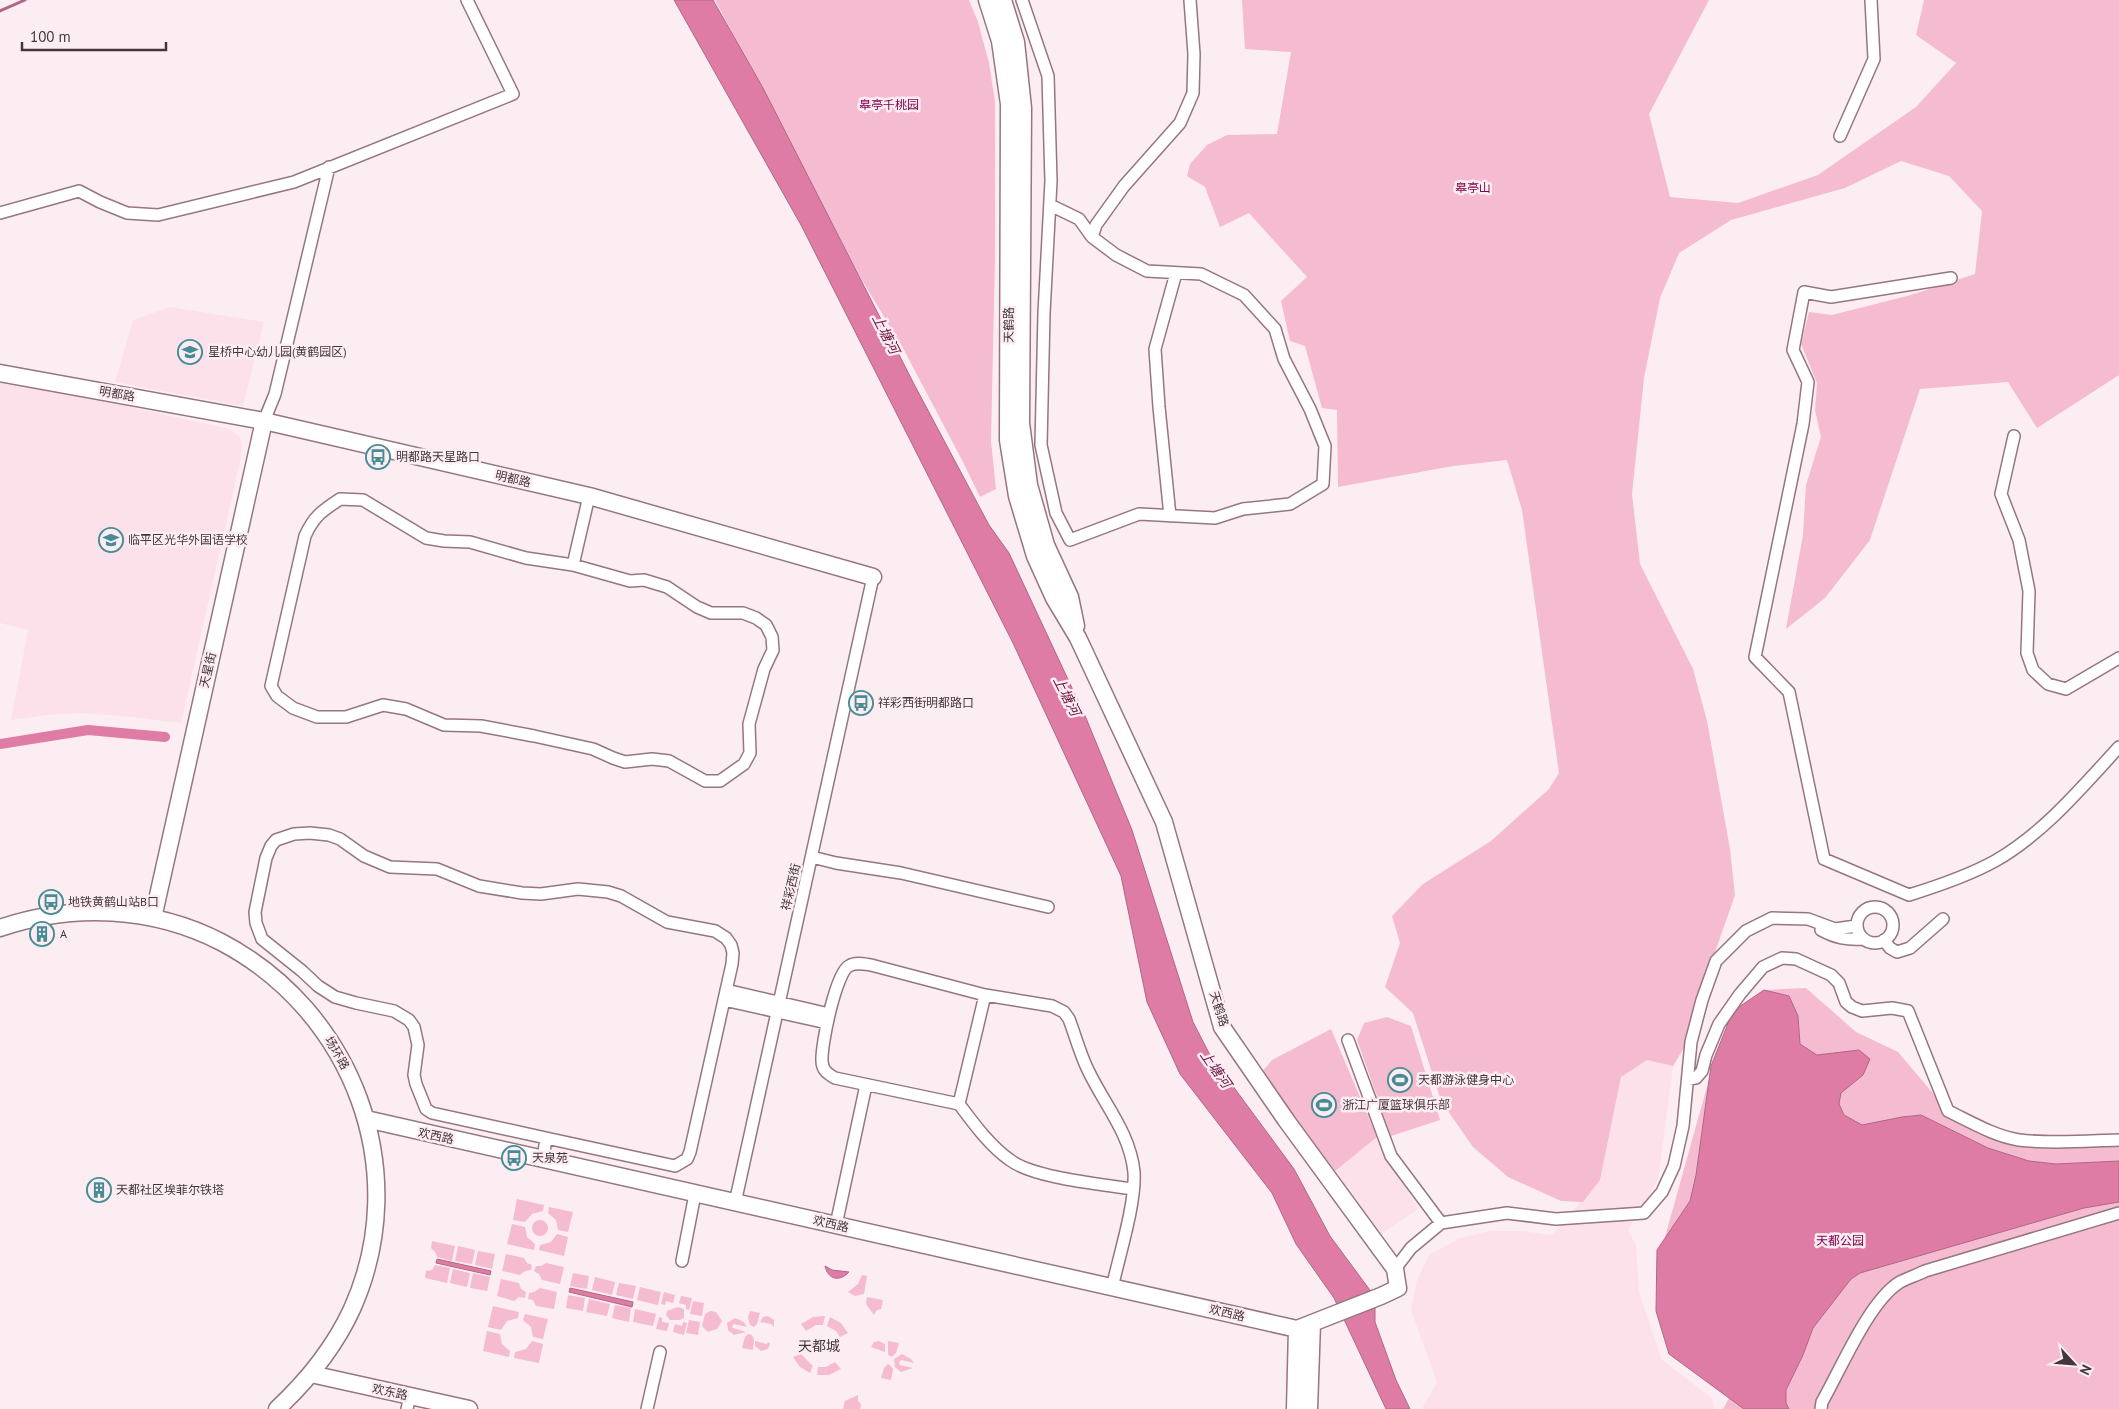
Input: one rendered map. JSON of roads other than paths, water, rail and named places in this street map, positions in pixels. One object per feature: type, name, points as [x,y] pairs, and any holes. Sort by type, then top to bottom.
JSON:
[{"type":"street","points":[[0,213],[79,191],[128,213],[158,215],[294,182],[513,94],[467,0]]},
{"type":"street","name":"天鹤路","points":[[1000,0],[1016,42],[1023,108],[1021,423],[1029,485],[1046,545],[1070,597],[1078,638],[1164,822],[1222,1027],[1286,1120],[1396,1269]]},
{"type":"street","points":[[1022,0],[1048,76],[1051,181],[1044,313],[1041,445],[1056,513],[1070,540],[1139,514],[1215,518],[1243,509],[1290,504],[1323,484],[1324,446],[1310,409],[1284,359],[1275,329],[1244,295],[1201,274],[1147,271],[1116,255],[1092,237],[1080,219],[1050,205]]},
{"type":"street","points":[[1092,237],[1096,225],[1124,186],[1180,123],[1194,93],[1194,54],[1190,0]]},
{"type":"street","points":[[1840,136],[1874,59],[1871,0]]},
{"type":"street","points":[[264,421],[276,394],[329,167]]},
{"type":"street","points":[[1170,516],[1155,349],[1176,273]]},
{"type":"street","points":[[1951,278],[1831,297],[1804,292],[1793,350],[1808,382],[1805,407],[1756,658],[1789,692],[1824,858],[1909,895],[1951,882],[1995,860],[2029,837],[2063,807],[2119,747]]},
{"type":"street","name":"明都路","points":[[0,373],[264,421],[589,496],[873,577]]},
{"type":"street","name":"天星街","points":[[153,918],[264,421]]},
{"type":"street","points":[[2014,436],[2001,494],[2019,540],[2029,591],[2027,653],[2033,670],[2048,684],[2066,689],[2119,658]]},
{"type":"street","points":[[573,565],[589,496]]},
{"type":"street","points":[[340,500],[363,500],[426,538],[470,542],[526,558],[573,565],[630,581],[644,580],[667,587],[697,607],[711,613],[743,613],[756,618],[766,625],[772,637],[773,650],[764,669],[749,724],[750,753],[744,764],[720,781],[705,782],[669,761],[652,759],[625,762],[593,749],[534,736],[481,726],[457,727],[444,725],[406,709],[383,705],[346,717],[317,717],[293,708],[277,696],[271,686],[305,536],[312,520],[323,510],[340,500]]},
{"type":"street","name":"祥彩西街","points":[[735,1202],[873,577]]},
{"type":"street","points":[[294,834],[329,835],[340,839],[364,856],[378,863],[405,868],[437,868],[479,886],[541,894],[578,889],[594,890],[621,896],[667,922],[715,931],[726,938],[731,945],[733,953],[725,995],[690,1152],[681,1164],[675,1166],[432,1113],[426,1109],[416,1084],[414,1075],[418,1046],[414,1027],[409,1020],[394,1011],[356,1004],[336,997],[318,986],[262,939],[256,923],[255,912],[266,858],[276,840],[294,834]]},
{"type":"street","points":[[812,857],[836,863],[901,873],[1048,907]]},
{"type":"street","points":[[1772,918],[1814,927],[1835,937],[1849,940],[1863,939],[1873,943],[1884,940],[1892,932],[1893,926],[1890,914],[1885,909],[1879,907],[1867,908],[1858,917],[1856,926],[1863,939]]},
{"type":"street","name":"场环路","points":[[0,928],[46,916],[85,912],[116,912],[175,923],[206,934],[240,952],[272,975],[297,997],[321,1026],[337,1050],[353,1081],[366,1119],[371,1142],[376,1176],[376,1204],[368,1258],[349,1315],[340,1332],[311,1374],[277,1409]]},
{"type":"street","points":[[1305,1326],[1398,1288],[1396,1269],[1412,1248],[1441,1223],[1507,1213],[1556,1219],[1644,1213],[1662,1192],[1674,1166],[1683,1126],[1691,1042],[1702,1000],[1716,961],[1746,931],[1772,918],[1808,919],[1835,929],[1856,926]]},
{"type":"street","points":[[1884,940],[1890,948],[1897,952],[1910,948],[1943,919]]},
{"type":"street","points":[[1688,1079],[1696,1078],[1702,1071],[1706,1054],[1720,1024],[1740,994],[1764,967],[1782,958],[1796,959],[1831,975],[1839,983],[1846,1002],[1852,1008],[1862,1011],[1892,1008],[1908,1011],[1948,1111],[1995,1133],[2018,1140],[2052,1142],[2119,1140]]},
{"type":"street","points":[[1112,1288],[1132,1189],[1134,1174],[1127,1139],[1087,1068],[1069,1018],[1064,1012],[1052,1006],[985,995],[926,978],[859,963],[849,966],[842,971],[828,1018],[822,1061],[824,1069],[835,1078],[959,1104],[977,1127],[1012,1162],[1040,1173],[1132,1189]]},
{"type":"street","points":[[725,995],[828,1018]]},
{"type":"street","points":[[959,1104],[985,995]]},
{"type":"street","points":[[1348,1040],[1391,1156],[1441,1223]]},
{"type":"street","points":[[836,1225],[866,1084]]},
{"type":"street","name":"欢西路","points":[[366,1119],[1112,1288],[1305,1326]]},
{"type":"street","points":[[543,1159],[546,1138]]},
{"type":"street","points":[[682,1261],[695,1194]]},
{"type":"street","points":[[1822,1409],[1822,1402],[1868,1318],[1880,1301],[1899,1283],[1925,1271],[2119,1213]]},
{"type":"street","points":[[1295,1409],[1305,1326]]},
{"type":"street","points":[[1305,1326],[1309,1409]]},
{"type":"street","points":[[646,1409],[660,1352]]},
{"type":"street","name":"欢东路","points":[[311,1374],[408,1402],[469,1409]]},
{"type":"water","name":"上塘河","points":[[674,0],[713,0],[763,88],[915,386],[989,525],[1009,553],[1086,718],[1132,830],[1193,1022],[1210,1055],[1294,1169],[1330,1236],[1375,1297],[1375,1322],[1396,1380],[1410,1409],[1386,1409],[1334,1298],[1296,1244],[1272,1193],[1180,1074],[1147,1002],[1121,876],[1013,643],[801,225]]},
{"type":"water","points":[[1764,990],[1789,996],[1798,1016],[1800,1044],[1817,1055],[1859,1050],[1870,1059],[1863,1075],[1841,1093],[1839,1104],[1844,1115],[1862,1125],[1921,1115],[1988,1148],[2029,1161],[2056,1164],[2119,1161],[2119,1202],[2084,1208],[1860,1273],[1851,1279],[1813,1328],[1803,1355],[1786,1390],[1786,1403],[1789,1409],[1744,1409],[1669,1354],[1656,1311],[1657,1250],[1690,1201],[1696,1175],[1711,1066],[1733,1011]]},
{"type":"water","points":[[437,1259],[491,1271],[490,1275],[436,1263]]},
{"type":"water","points":[[825,1266],[832,1270],[849,1272],[842,1277],[835,1278],[829,1274]]},
{"type":"water","points":[[570,1288],[633,1302],[632,1307],[569,1292]]},
{"type":"waterway","points":[[0,11],[25,0]]},
{"type":"waterway","points":[[0,744],[88,730],[165,737]]},
{"type":"place","name":"星桥中心幼儿园(黄鹤园区)","points":[[190,352]]},
{"type":"place","name":"明都路天星路口","points":[[378,457]]},
{"type":"place","name":"临平区光华外国语学校","points":[[111,540]]},
{"type":"place","name":"祥彩西街明都路口","points":[[861,703]]},
{"type":"place","name":"地铁黄鹤山站B口","points":[[51,902]]},
{"type":"place","name":"A","points":[[42,934]]},
{"type":"place","name":"天都游泳健身中心","points":[[1400,1080]]},
{"type":"place","name":"浙江广厦篮球俱乐部","points":[[1324,1105]]},
{"type":"place","name":"天泉苑","points":[[514,1158]]},
{"type":"place","name":"天都社区埃菲尔铁塔","points":[[99,1190]]},
{"type":"district","name":"天都城","points":[[819,1346]]},
{"type":"park label","name":"皋亭千桃园","points":[[889,105]]},
{"type":"park label","name":"皋亭山","points":[[1473,188]]},
{"type":"park label","name":"天都公园","points":[[1840,1241]]}]
